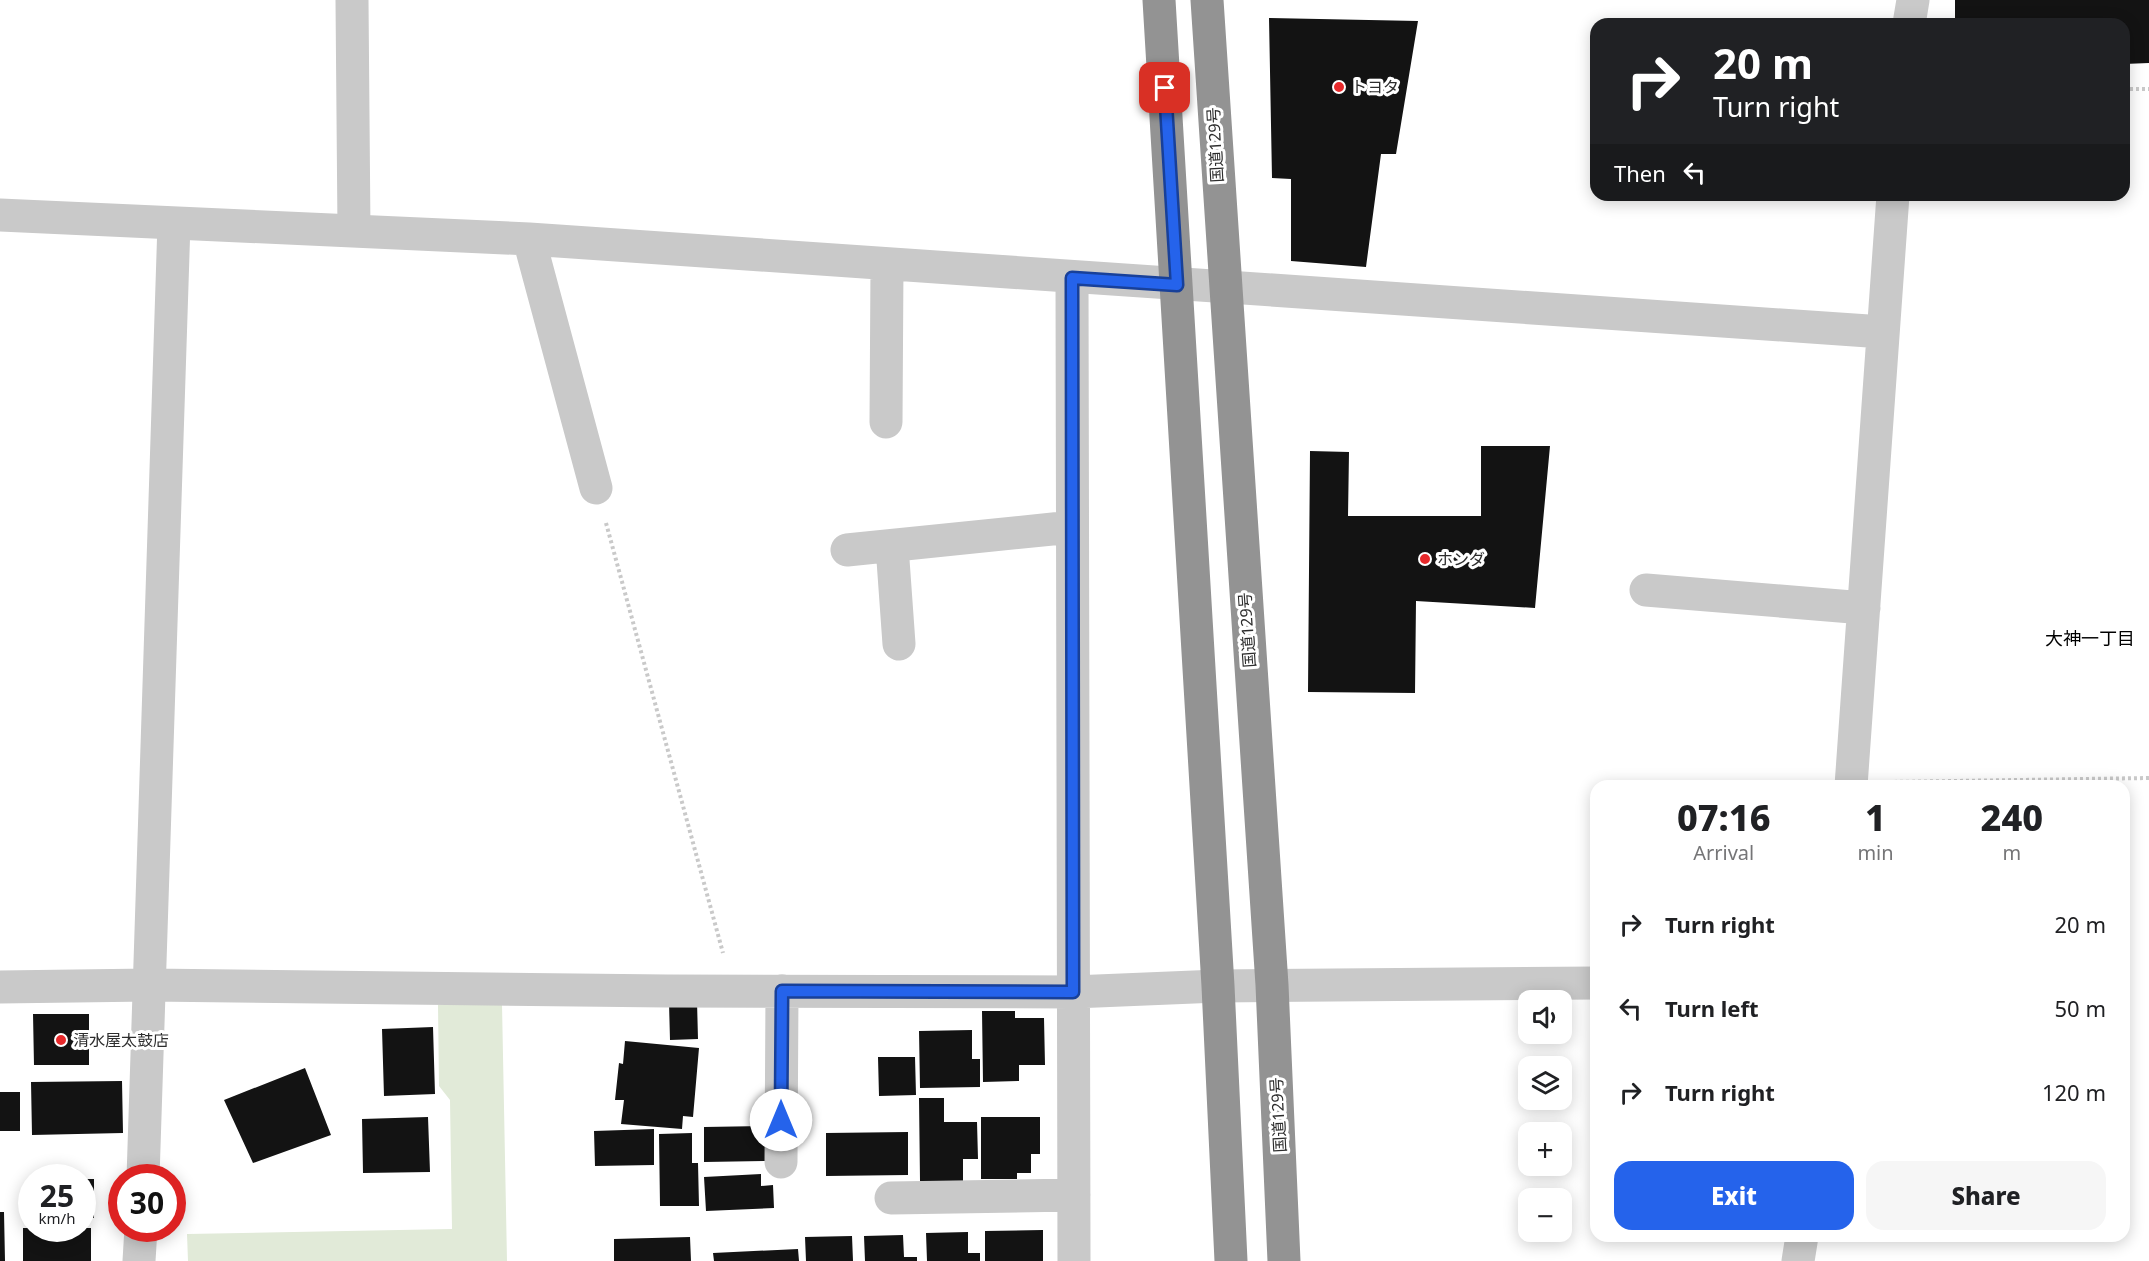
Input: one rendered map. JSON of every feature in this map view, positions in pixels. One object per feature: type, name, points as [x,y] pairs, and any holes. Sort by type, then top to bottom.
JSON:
[{"type":"highway","points":[[1160,0],[1218,986],[1231,1261]]},
{"type":"highway","name":"国道129号","points":[[1207,0],[1224,288],[1272,986],[1284,1261]]},
{"type":"street","points":[[352,0],[354,231]]},
{"type":"street","points":[[1910,18],[1912,0]]},
{"type":"street","points":[[1851,780],[1893,201]]},
{"type":"street","points":[[0,215],[529,240],[1883,332]]},
{"type":"street","points":[[144,1164],[174,223]]},
{"type":"street","points":[[529,240],[596,488]]},
{"type":"street","points":[[886,423],[887,265]]},
{"type":"street","points":[[1072,278],[1074,1261]]},
{"type":"street","points":[[847,550],[1072,527]]},
{"type":"street","points":[[892,546],[899,644]]},
{"type":"street","points":[[1646,590],[1864,608]]},
{"type":"street","points":[[0,987],[150,985],[734,992],[1073,992],[1218,986],[1590,983]]},
{"type":"street","points":[[781,1162],[782,991]]},
{"type":"street","points":[[891,1198],[1074,1195]]},
{"type":"street","points":[[140,1261],[141,1242]]},
{"type":"street","points":[[1798,1261],[1801,1242]]},
{"type":"path","points":[[2130,89],[2149,89]]},
{"type":"path","points":[[596,488],[734,992]]},
{"type":"path","points":[[2021,780],[2149,777]]},
{"type":"green space","points":[[502,1004],[507,1261],[188,1261],[187,1234],[452,1229],[450,1100],[439,1086],[438,1005]]},
{"type":"building","points":[[1955,0],[2149,0],[2149,63],[2130,64],[2130,18],[1955,18]]},
{"type":"building","name":"トヨタ","points":[[1269,18],[1418,21],[1396,154],[1381,154],[1366,267],[1291,261],[1291,179],[1272,178]]},
{"type":"building","name":"ホンダ","points":[[1481,446],[1550,446],[1535,608],[1416,601],[1415,693],[1308,692],[1310,451],[1349,452],[1348,516],[1481,516]]},
{"type":"building","points":[[697,1001],[698,1039],[670,1040],[669,1002]]},
{"type":"building","points":[[982,1011],[1015,1011],[1015,1018],[1044,1018],[1045,1065],[1019,1065],[1019,1081],[983,1082]]},
{"type":"building","name":"清水屋太鼓店","points":[[33,1014],[89,1014],[89,1065],[34,1065]]},
{"type":"building","points":[[433,1027],[435,1094],[384,1096],[382,1029]]},
{"type":"building","points":[[972,1030],[972,1059],[980,1059],[980,1087],[920,1088],[919,1031]]},
{"type":"building","points":[[625,1041],[699,1048],[693,1117],[683,1116],[682,1129],[621,1124],[624,1100],[615,1100],[619,1063],[623,1064]]},
{"type":"building","points":[[878,1057],[915,1057],[916,1095],[879,1096]]},
{"type":"building","points":[[305,1068],[331,1135],[253,1163],[224,1100]]},
{"type":"building","points":[[122,1081],[123,1133],[32,1135],[31,1082]]},
{"type":"building","points":[[0,1092],[20,1092],[20,1131],[0,1131]]},
{"type":"building","points":[[919,1098],[944,1098],[944,1122],[977,1122],[978,1159],[963,1159],[963,1181],[920,1181]]},
{"type":"building","points":[[428,1117],[430,1172],[363,1173],[362,1119]]},
{"type":"building","points":[[981,1117],[1040,1117],[1040,1154],[1031,1154],[1031,1173],[1017,1173],[1017,1179],[981,1179]]},
{"type":"building","points":[[766,1126],[767,1161],[704,1162],[704,1127]]},
{"type":"building","points":[[654,1129],[654,1165],[595,1166],[594,1131]]},
{"type":"building","points":[[908,1132],[908,1175],[826,1176],[826,1133]]},
{"type":"building","points":[[692,1133],[692,1163],[698,1163],[699,1206],[660,1206],[659,1134]]},
{"type":"building","points":[[761,1174],[761,1186],[773,1185],[774,1208],[706,1211],[704,1177]]},
{"type":"building","points":[[0,1212],[4,1212],[5,1261],[0,1261]]},
{"type":"building","points":[[1043,1230],[1043,1261],[985,1261],[985,1231]]},
{"type":"building","points":[[968,1232],[968,1253],[980,1253],[980,1261],[927,1261],[926,1233]]},
{"type":"building","points":[[903,1235],[904,1257],[917,1257],[917,1261],[865,1261],[864,1236]]},
{"type":"building","points":[[852,1236],[853,1261],[806,1261],[805,1237]]},
{"type":"building","points":[[690,1237],[691,1261],[614,1261],[614,1239]]},
{"type":"building","points":[[23,1242],[91,1242],[91,1261],[23,1261]]},
{"type":"building","points":[[798,1249],[799,1261],[714,1261],[713,1253]]},
{"type":"place","name":"トヨタ","points":[[1339,87]]},
{"type":"place","name":"ホンダ","points":[[1425,559]]},
{"type":"place","name":"清水屋太鼓店","points":[[61,1040]]},
{"type":"district","name":"大神一丁目","points":[[2090,638]]},
{"type":"route","points":[[781,1120],[782,991],[1073,992],[1072,278],[1177,285],[1165,88]]}]
